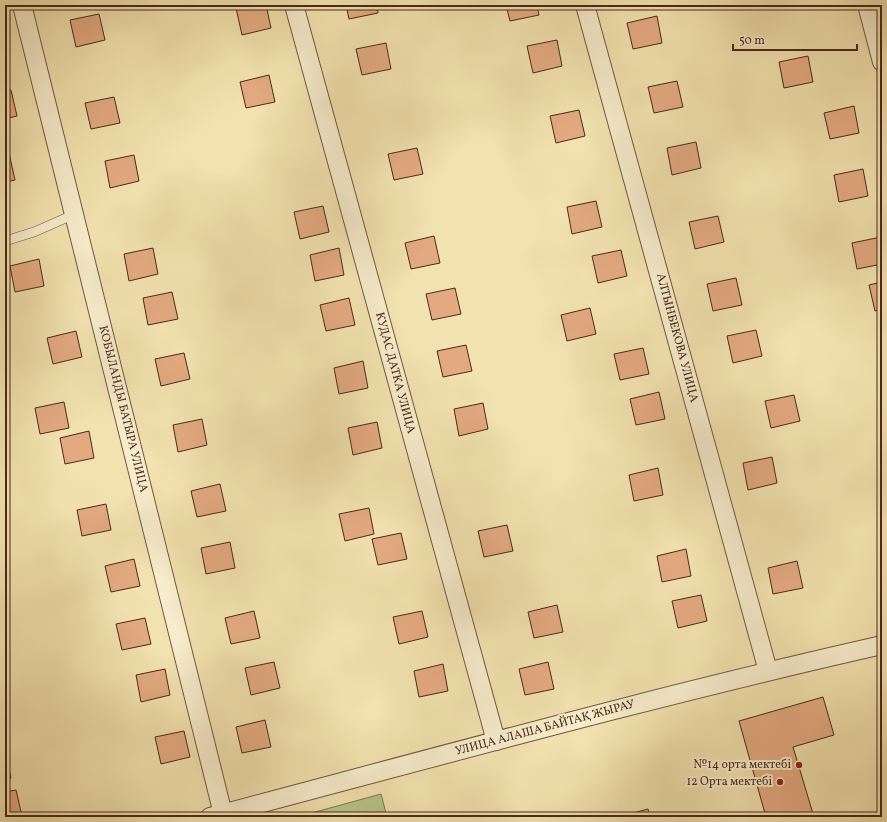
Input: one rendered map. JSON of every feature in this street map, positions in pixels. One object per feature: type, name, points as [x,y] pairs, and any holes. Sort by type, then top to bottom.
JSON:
[{"type":"street","name":"КОБЫЛАНДЫ БАТЫРА УЛИЦА","points":[[22,5],[75,214],[216,815]]},
{"type":"street","name":"КУДАС ДАТКА УЛИЦА","points":[[294,5],[496,741]]},
{"type":"street","name":"АЛТЫНБЕКОВА УЛИЦА","points":[[585,5],[768,671]]},
{"type":"street","points":[[867,5],[882,62]]},
{"type":"street","name":"УЛИЦА АЛАША БАЙТАҚ ЖЫРАУ","points":[[216,815],[768,671],[882,645]]},
{"type":"lane","points":[[5,241],[34,232],[75,214]]},
{"type":"green space","points":[[381,794],[387,817],[297,817]]},
{"type":"building","points":[[251,5],[266,5],[271,28],[242,35],[236,8]]},
{"type":"building","points":[[346,5],[377,5],[378,13],[349,19]]},
{"type":"building","points":[[506,5],[537,5],[539,15],[510,21]]},
{"type":"building","points":[[99,14],[105,40],[76,47],[70,20]]},
{"type":"building","points":[[657,16],[662,43],[633,49],[627,23]]},
{"type":"building","points":[[557,40],[562,66],[533,73],[527,46]]},
{"type":"building","points":[[386,43],[391,69],[362,75],[356,49]]},
{"type":"building","points":[[808,56],[813,82],[784,88],[779,62]]},
{"type":"building","points":[[269,75],[275,102],[246,108],[240,82]]},
{"type":"building","points":[[677,81],[683,107],[654,113],[648,87]]},
{"type":"building","points":[[11,90],[17,116],[5,119],[5,91]]},
{"type":"building","points":[[114,97],[120,123],[91,129],[85,103]]},
{"type":"building","points":[[854,106],[859,133],[830,139],[824,113]]},
{"type":"building","points":[[579,110],[585,136],[556,143],[550,116]]},
{"type":"building","points":[[696,142],[701,168],[672,175],[667,148]]},
{"type":"building","points":[[417,148],[423,174],[394,180],[388,154]]},
{"type":"building","points":[[9,153],[15,180],[5,182],[5,154]]},
{"type":"building","points":[[134,155],[139,181],[110,188],[105,161]]},
{"type":"building","points":[[863,169],[868,196],[839,202],[834,175]]},
{"type":"building","points":[[596,201],[602,227],[572,234],[567,207]]},
{"type":"building","points":[[323,206],[329,232],[300,239],[294,212]]},
{"type":"building","points":[[718,216],[724,242],[695,249],[689,222]]},
{"type":"building","points":[[434,236],[440,263],[411,269],[405,243]]},
{"type":"building","points":[[881,237],[882,264],[857,269],[852,243]]},
{"type":"building","points":[[153,248],[158,274],[129,281],[124,254]]},
{"type":"building","points":[[339,248],[344,275],[315,281],[310,255]]},
{"type":"building","points":[[621,250],[627,276],[598,283],[592,256]]},
{"type":"building","points":[[39,259],[44,286],[15,292],[10,266]]},
{"type":"building","points":[[736,278],[742,305],[713,311],[707,284]]},
{"type":"building","points":[[882,282],[882,309],[875,311],[869,285]]},
{"type":"building","points":[[455,288],[461,314],[432,320],[426,294]]},
{"type":"building","points":[[172,292],[178,319],[148,325],[143,298]]},
{"type":"building","points":[[349,298],[355,325],[326,331],[320,305]]},
{"type":"building","points":[[590,308],[596,334],[567,341],[561,315]]},
{"type":"building","points":[[756,330],[762,356],[733,363],[727,336]]},
{"type":"building","points":[[76,331],[82,357],[53,364],[47,338]]},
{"type":"building","points":[[466,345],[472,371],[443,377],[437,351]]},
{"type":"building","points":[[643,348],[649,374],[620,380],[614,354]]},
{"type":"building","points":[[184,353],[190,379],[161,386],[155,359]]},
{"type":"building","points":[[363,361],[368,388],[339,394],[334,368]]},
{"type":"building","points":[[659,392],[665,419],[636,425],[630,399]]},
{"type":"building","points":[[794,395],[800,421],[771,428],[765,401]]},
{"type":"building","points":[[64,402],[69,428],[40,434],[35,408]]},
{"type":"building","points":[[483,403],[488,429],[459,436],[454,409]]},
{"type":"building","points":[[202,419],[207,445],[178,452],[173,425]]},
{"type":"building","points":[[377,422],[382,448],[353,455],[348,428]]},
{"type":"building","points":[[89,431],[94,458],[65,464],[60,438]]},
{"type":"building","points":[[772,457],[777,483],[748,490],[743,463]]},
{"type":"building","points":[[658,468],[663,495],[634,501],[629,475]]},
{"type":"building","points":[[220,484],[226,511],[197,517],[191,491]]},
{"type":"building","points":[[106,504],[111,530],[82,536],[77,510]]},
{"type":"building","points":[[369,508],[374,534],[345,541],[339,514]]},
{"type":"building","points":[[507,525],[513,551],[484,557],[478,531]]},
{"type":"building","points":[[401,533],[407,559],[378,565],[372,539]]},
{"type":"building","points":[[230,542],[235,568],[206,574],[201,548]]},
{"type":"building","points":[[686,549],[691,576],[662,582],[657,556]]},
{"type":"building","points":[[134,559],[140,586],[111,592],[105,566]]},
{"type":"building","points":[[797,561],[803,588],[773,594],[768,568]]},
{"type":"building","points":[[701,595],[707,621],[678,628],[672,601]]},
{"type":"building","points":[[557,605],[563,632],[534,638],[528,612]]},
{"type":"building","points":[[254,611],[260,638],[231,644],[225,618]]},
{"type":"building","points":[[422,611],[428,637],[399,644],[393,617]]},
{"type":"building","points":[[145,618],[151,644],[122,650],[116,624]]},
{"type":"building","points":[[274,662],[280,688],[251,695],[245,668]]},
{"type":"building","points":[[548,662],[554,689],[525,695],[519,669]]},
{"type":"building","points":[[443,664],[448,691],[419,697],[414,671]]},
{"type":"building","points":[[165,669],[170,695],[141,702],[136,675]]},
{"type":"building","name":"12 Орта мектебі","points":[[823,697],[834,735],[793,747],[814,817],[766,817],[739,721]]},
{"type":"building","points":[[265,720],[271,747],[242,753],[236,727]]},
{"type":"building","points":[[184,731],[190,757],[161,764],[155,737]]},
{"type":"building","points":[[5,752],[11,778],[5,779]]},
{"type":"building","points":[[16,790],[22,816],[5,817],[5,792]]},
{"type":"building","points":[[648,809],[650,817],[618,817]]},
{"type":"place","name":"№14 орта мектебі","points":[[799,765]]},
{"type":"place","name":"12 Орта мектебі","points":[[780,782]]}]
